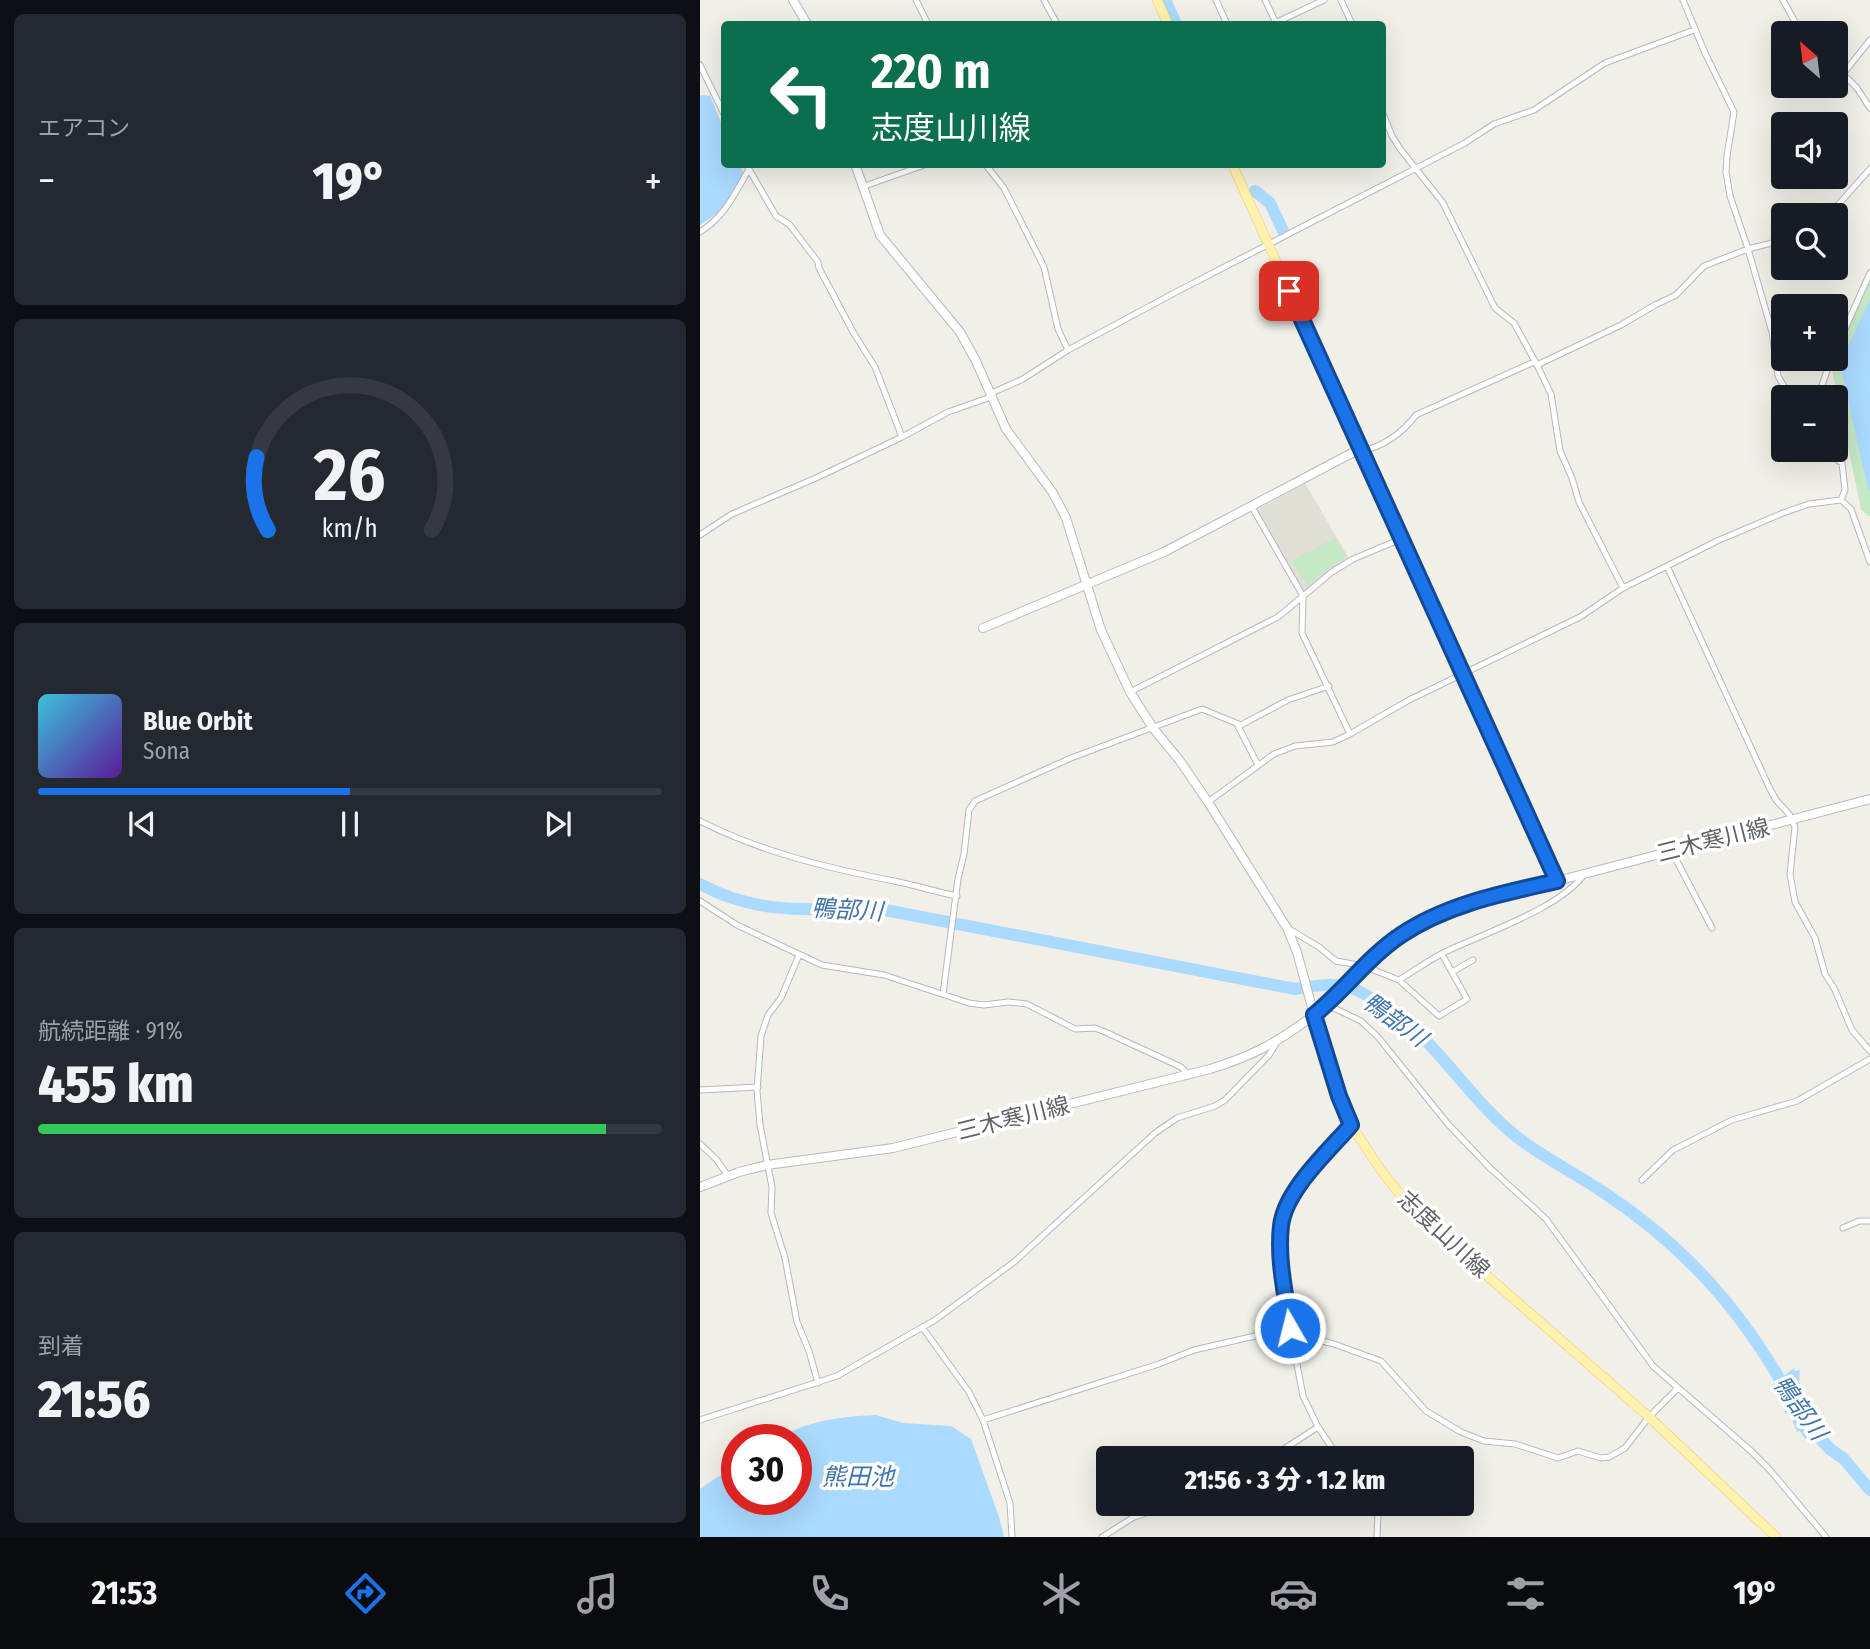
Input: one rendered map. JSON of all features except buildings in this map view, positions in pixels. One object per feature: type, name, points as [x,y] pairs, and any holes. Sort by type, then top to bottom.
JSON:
[{"type":"main road","points":[[1157,0],[1167,21]]},
{"type":"main road","points":[[1234,168],[1557,881],[1500,895],[1438,915],[1401,935],[1363,967],[1314,1015]]},
{"type":"main road","name":"志度山川線","points":[[1314,1015],[1339,1096],[1351,1125],[1380,1169],[1413,1211],[1649,1417],[1776,1537]]},
{"type":"street","points":[[793,0],[805,21]]},
{"type":"street","points":[[916,0],[926,21]]},
{"type":"street","points":[[1044,0],[1055,21]]},
{"type":"street","points":[[1216,0],[1226,21]]},
{"type":"street","points":[[1265,0],[1274,21]]},
{"type":"street","points":[[1281,21],[1324,0]]},
{"type":"street","points":[[1341,0],[1351,21]]},
{"type":"street","points":[[1683,0],[1694,30],[1734,112],[1726,172],[1731,204],[1748,249],[1772,332],[1778,376],[1783,385]]},
{"type":"street","points":[[1783,0],[1794,21]]},
{"type":"street","points":[[700,535],[732,514],[792,490],[948,412],[988,398],[1068,350],[1465,144],[1494,124],[1534,110],[1605,63],[1694,30]]},
{"type":"street","points":[[1848,68],[1870,40]]},
{"type":"street","points":[[700,65],[721,108]]},
{"type":"street","points":[[1848,79],[1870,108]]},
{"type":"street","points":[[1386,121],[1392,136],[1443,203],[1495,308],[1514,323],[1536,363],[1551,394],[1560,452],[1572,478],[1578,502],[1623,587]]},
{"type":"street","points":[[700,232],[727,209],[746,168]]},
{"type":"street","points":[[748,168],[776,216],[789,224],[818,262],[853,332],[875,368],[902,437]]},
{"type":"street","points":[[856,168],[880,236],[960,332],[1014,443],[1059,504],[1101,631],[1129,692],[1153,728],[1181,761],[1287,929],[1300,962],[1314,1015]]},
{"type":"street","points":[[862,187],[916,168]]},
{"type":"street","points":[[988,168],[1004,188],[1044,267],[1058,329],[1068,350]]},
{"type":"street","points":[[1840,203],[1870,169]]},
{"type":"street","points":[[983,628],[1164,552],[1352,453],[1370,449],[1403,432],[1416,415],[1591,340],[1676,295],[1704,266],[1771,243]]},
{"type":"street","points":[[1848,322],[1870,273]]},
{"type":"street","points":[[1840,500],[1845,490],[1841,462]]},
{"type":"street","points":[[1208,802],[1274,754],[1295,746],[1333,742],[1350,734],[1462,673],[1580,617],[1623,587],[1717,541],[1783,513],[1808,504],[1840,500],[1851,509],[1870,562]]},
{"type":"street","points":[[1252,507],[1285,569],[1303,596],[1302,633],[1350,734]]},
{"type":"street","points":[[1129,692],[1278,617],[1332,572],[1353,559],[1401,539]]},
{"type":"street","points":[[1667,566],[1770,789],[1789,814],[1795,827],[1790,874],[1795,902],[1815,938],[1825,974],[1852,1030],[1870,1051]]},
{"type":"street","points":[[943,994],[969,810],[975,801],[1071,758],[1202,709],[1241,725],[1288,700],[1329,686]]},
{"type":"street","points":[[1237,724],[1258,765]]},
{"type":"street","name":"三木寒川線","points":[[1557,881],[1870,799]]},
{"type":"street","points":[[700,821],[738,839],[785,855],[957,899]]},
{"type":"street","points":[[1671,850],[1712,928]]},
{"type":"street","points":[[1399,980],[1437,956],[1486,936],[1556,899],[1579,882],[1585,873]]},
{"type":"street","points":[[700,901],[737,925],[822,965],[884,975],[978,1004],[1027,1004],[1075,1029],[1095,1028],[1103,1031],[1181,1067],[1188,1074]]},
{"type":"street","points":[[1287,929],[1319,947],[1336,961],[1399,980],[1439,1016],[1467,999],[1444,958]]},
{"type":"street","points":[[799,955],[781,998],[768,1015],[761,1036],[758,1087],[760,1125],[772,1187],[771,1213],[786,1258],[797,1322],[818,1383]]},
{"type":"street","points":[[1452,972],[1473,960]]},
{"type":"street","points":[[1325,1006],[1361,1021],[1378,1037],[1447,1123],[1503,1180],[1540,1211],[1647,1359],[1677,1389],[1751,1451],[1826,1537]]},
{"type":"street","name":"三木寒川線","points":[[700,1187],[766,1165],[893,1149],[1236,1061],[1277,1042],[1314,1015]]},
{"type":"street","points":[[700,1420],[818,1383],[859,1365],[974,1293],[1014,1262],[1167,1125],[1177,1118],[1215,1106],[1225,1100],[1269,1055],[1277,1042]]},
{"type":"street","points":[[1642,1180],[1674,1150],[1732,1120],[1797,1101],[1870,1059]]},
{"type":"street","points":[[700,1090],[758,1087]]},
{"type":"street","points":[[1331,1446],[1303,1396],[1280,1257],[1281,1225],[1285,1210],[1304,1179],[1351,1125]]},
{"type":"street","points":[[700,1144],[716,1159],[728,1176]]},
{"type":"street","points":[[1843,1227],[1858,1221],[1870,1221]]},
{"type":"street","points":[[922,1327],[969,1392],[982,1420],[1010,1503],[1012,1537]]},
{"type":"street","points":[[982,1420],[1159,1364],[1194,1350],[1291,1330],[1381,1361],[1426,1411],[1461,1432],[1484,1441],[1515,1444],[1558,1458],[1578,1451],[1601,1458],[1609,1457],[1625,1448],[1649,1417],[1677,1389]]},
{"type":"street","points":[[1289,1446],[1318,1427]]},
{"type":"street","points":[[1102,1537],[1138,1516]]},
{"type":"street","points":[[1377,1537],[1378,1516]]},
{"type":"shaded area","points":[[1305,483],[1350,560],[1306,592],[1301,591],[1256,510]]},
{"type":"green space","points":[[1870,273],[1870,516],[1861,509],[1848,447],[1848,385],[1835,385],[1832,371],[1848,371],[1848,323]]},
{"type":"green space","points":[[1335,538],[1346,556],[1307,585],[1291,561]]},
{"type":"water","points":[[700,96],[710,96],[721,122],[721,168],[742,168],[744,173],[721,211],[700,225]]},
{"type":"water","points":[[1870,299],[1870,491],[1848,400],[1848,385],[1845,385],[1842,371],[1848,371],[1848,347]]},
{"type":"water","points":[[1794,1368],[1795,1371],[1800,1370],[1800,1388],[1819,1439],[1810,1436],[1805,1439],[1800,1431],[1797,1432],[1791,1416],[1784,1412],[1786,1405],[1769,1387]]},
{"type":"water","name":"熊田池","points":[[876,1415],[903,1423],[951,1426],[971,1439],[1004,1537],[700,1537],[700,1489],[721,1475],[721,1515],[812,1515],[812,1424]]},
{"type":"waterway","points":[[1165,0],[1175,21]]},
{"type":"waterway","points":[[1255,191],[1270,203],[1284,233]]},
{"type":"waterway","name":"鴨部川","points":[[700,884],[722,895],[766,906],[788,909],[880,909],[1295,989],[1328,985],[1355,989],[1397,1015],[1416,1032],[1498,1121],[1517,1137],[1635,1214],[1686,1258],[1730,1307],[1787,1392]]},
{"type":"waterway","name":"鴨部川","points":[[1807,1425],[1830,1449],[1844,1459],[1870,1490]]},
{"type":"route","points":[[1289,291],[1557,881],[1459,907],[1420,924],[1401,935],[1364,966],[1314,1015],[1339,1096],[1351,1125],[1304,1179],[1285,1210],[1281,1225],[1280,1257],[1290,1328]]}]
